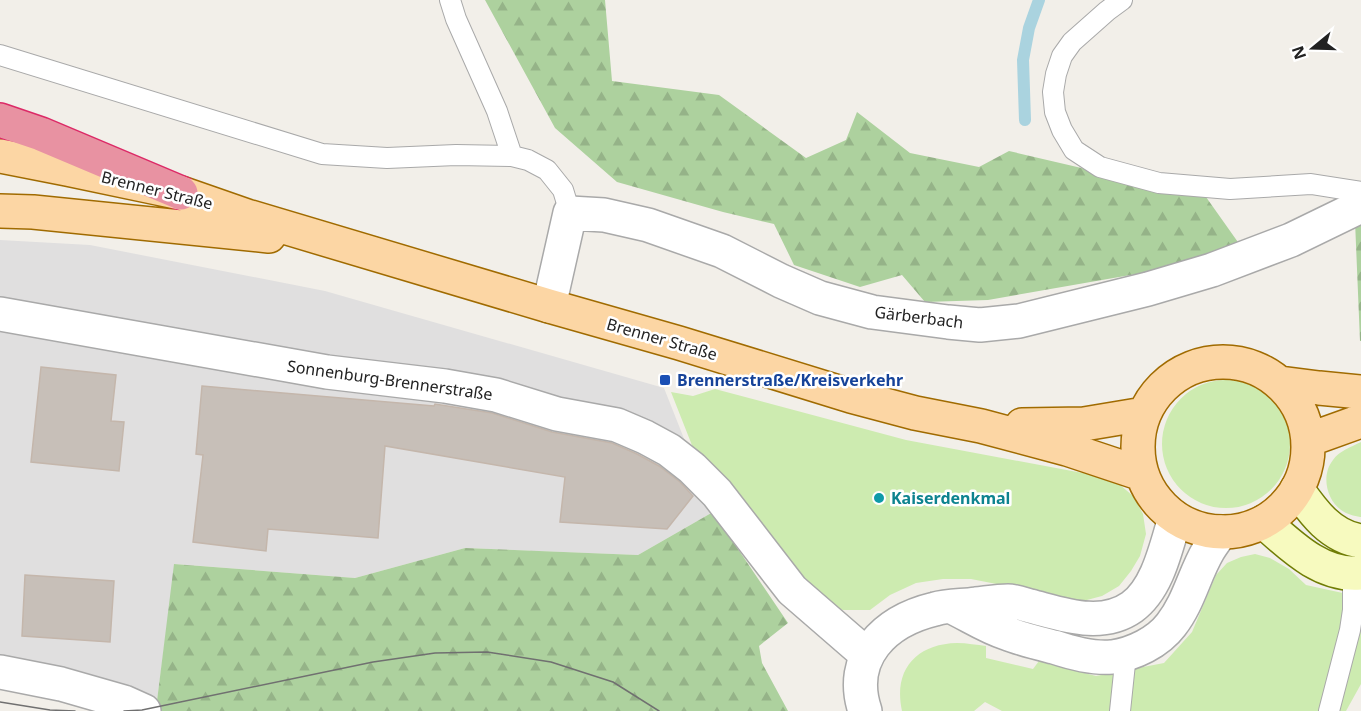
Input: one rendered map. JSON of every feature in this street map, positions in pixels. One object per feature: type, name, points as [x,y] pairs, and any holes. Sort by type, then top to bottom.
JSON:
[{"type":"highway","points":[[0,120],[41,134],[181,193]]},
{"type":"main road","name":"Brenner Straße","points":[[0,156],[181,193],[247,216],[851,396],[915,413],[981,426],[1066,449],[1142,474]]},
{"type":"main road","name":"Brenner Straße","points":[[0,211],[33,212],[345,244]]},
{"type":"main road","points":[[1231,362],[1257,368],[1280,383],[1294,399],[1304,418],[1308,440],[1306,465],[1297,489],[1283,508],[1264,522],[1243,530],[1221,532],[1197,528],[1174,518],[1155,498],[1142,474],[1138,454],[1139,434],[1144,414],[1158,391],[1178,373],[1204,363],[1231,362]]},
{"type":"main road","points":[[1280,383],[1361,392]]},
{"type":"main road","name":"Brenner Straße","points":[[981,426],[1084,424],[1144,414]]},
{"type":"main road","points":[[1308,440],[1361,421]]},
{"type":"main road","points":[[1297,489],[1310,508],[1326,524],[1342,536],[1361,541]]},
{"type":"main road","points":[[1264,522],[1297,550],[1323,566],[1338,572],[1357,573]]},
{"type":"street","name":"Gärberbach","points":[[570,213],[604,215],[648,225],[722,251],[820,298],[872,312],[980,324],[1019,321],[1148,289],[1212,270],[1291,240],[1361,206]]},
{"type":"street","points":[[549,306],[570,213]]},
{"type":"street","name":"Sonnenburg-Brennerstraße","points":[[0,314],[327,372],[445,386],[496,395],[556,414],[617,425],[645,436],[669,450],[692,468],[717,493],[792,590],[867,655]]},
{"type":"street","points":[[865,711],[860,692],[862,668],[867,655],[882,635],[902,621],[938,608],[1009,601],[1083,619],[1116,615],[1131,607],[1143,596],[1155,579],[1174,518]]},
{"type":"street","points":[[952,607],[1004,632],[1069,652],[1097,657],[1126,654],[1142,648],[1169,628],[1186,602],[1208,550],[1221,532]]},
{"type":"street","points":[[0,672],[71,687],[124,702],[144,711]]},
{"type":"lane","points":[[450,0],[456,19],[497,111],[512,156]]},
{"type":"lane","points":[[1122,0],[1072,42],[1062,56],[1056,74],[1053,92],[1055,112],[1074,150],[1100,167],[1160,183],[1230,189],[1311,184],[1361,192]]},
{"type":"lane","points":[[0,55],[322,154],[387,158],[456,155],[512,156],[528,160],[547,170],[563,190],[570,213]]},
{"type":"lane","points":[[1329,711],[1350,630],[1357,573]]},
{"type":"lane","points":[[1120,711],[1126,654]]},
{"type":"shaded area","points":[[0,240],[90,245],[325,291],[664,388],[713,512],[638,555],[465,548],[355,578],[175,564],[156,709],[0,663]]},
{"type":"green space","points":[[485,0],[605,0],[612,81],[719,95],[806,158],[846,140],[857,112],[910,153],[979,167],[1009,151],[1206,197],[1240,245],[1165,269],[988,300],[925,302],[902,275],[860,287],[794,265],[774,224],[617,182],[555,128]]},
{"type":"green space","points":[[1355,221],[1361,221],[1361,341],[1360,341]]},
{"type":"green space","points":[[1226,380],[1250,385],[1271,399],[1285,420],[1290,444],[1285,468],[1271,489],[1250,503],[1226,508],[1202,503],[1181,489],[1167,468],[1162,444],[1167,420],[1181,399],[1202,385]]},
{"type":"green space","points":[[715,389],[906,440],[1088,474],[1119,484],[1133,496],[1143,514],[1146,534],[1140,556],[1119,586],[1102,596],[1083,601],[971,579],[943,579],[916,583],[890,595],[870,610],[843,610],[823,604],[697,458],[671,392],[693,396]]},
{"type":"green space","points":[[1361,442],[1360,517],[1339,509],[1330,496],[1326,481],[1329,467],[1336,457]]},
{"type":"green space","points":[[713,512],[788,623],[759,646],[762,663],[788,711],[149,711],[156,709],[174,564],[355,578],[465,548],[638,555]]},
{"type":"green space","points":[[1255,554],[1270,558],[1289,569],[1306,585],[1361,597],[1361,684],[1346,711],[1002,711],[985,702],[974,711],[902,711],[901,683],[911,662],[919,654],[942,645],[961,643],[986,646],[986,658],[1033,669],[1039,661],[1096,676],[1164,663],[1192,632],[1216,575],[1227,563]]},
{"type":"building","points":[[41,367],[116,375],[111,421],[124,422],[119,471],[31,462]]},
{"type":"building","points":[[202,386],[434,406],[435,404],[492,413],[552,432],[612,443],[659,466],[680,482],[693,496],[667,529],[560,522],[565,477],[385,446],[378,538],[268,529],[266,551],[193,542],[203,455],[196,454]]},
{"type":"building","points":[[25,575],[114,581],[110,642],[22,636]]},
{"type":"waterway","points":[[1025,120],[1023,60],[1029,28],[1039,0]]},
{"type":"tram line","points":[[124,711],[142,710],[373,662],[435,653],[487,652],[551,662],[613,682],[659,711]]},
{"type":"tram line","points":[[0,702],[50,710],[75,711]]},
{"type":"place","name":"Brennerstraße/Kreisverkehr","points":[[665,380]]},
{"type":"place","name":"Kaiserdenkmal","points":[[879,498]]}]
